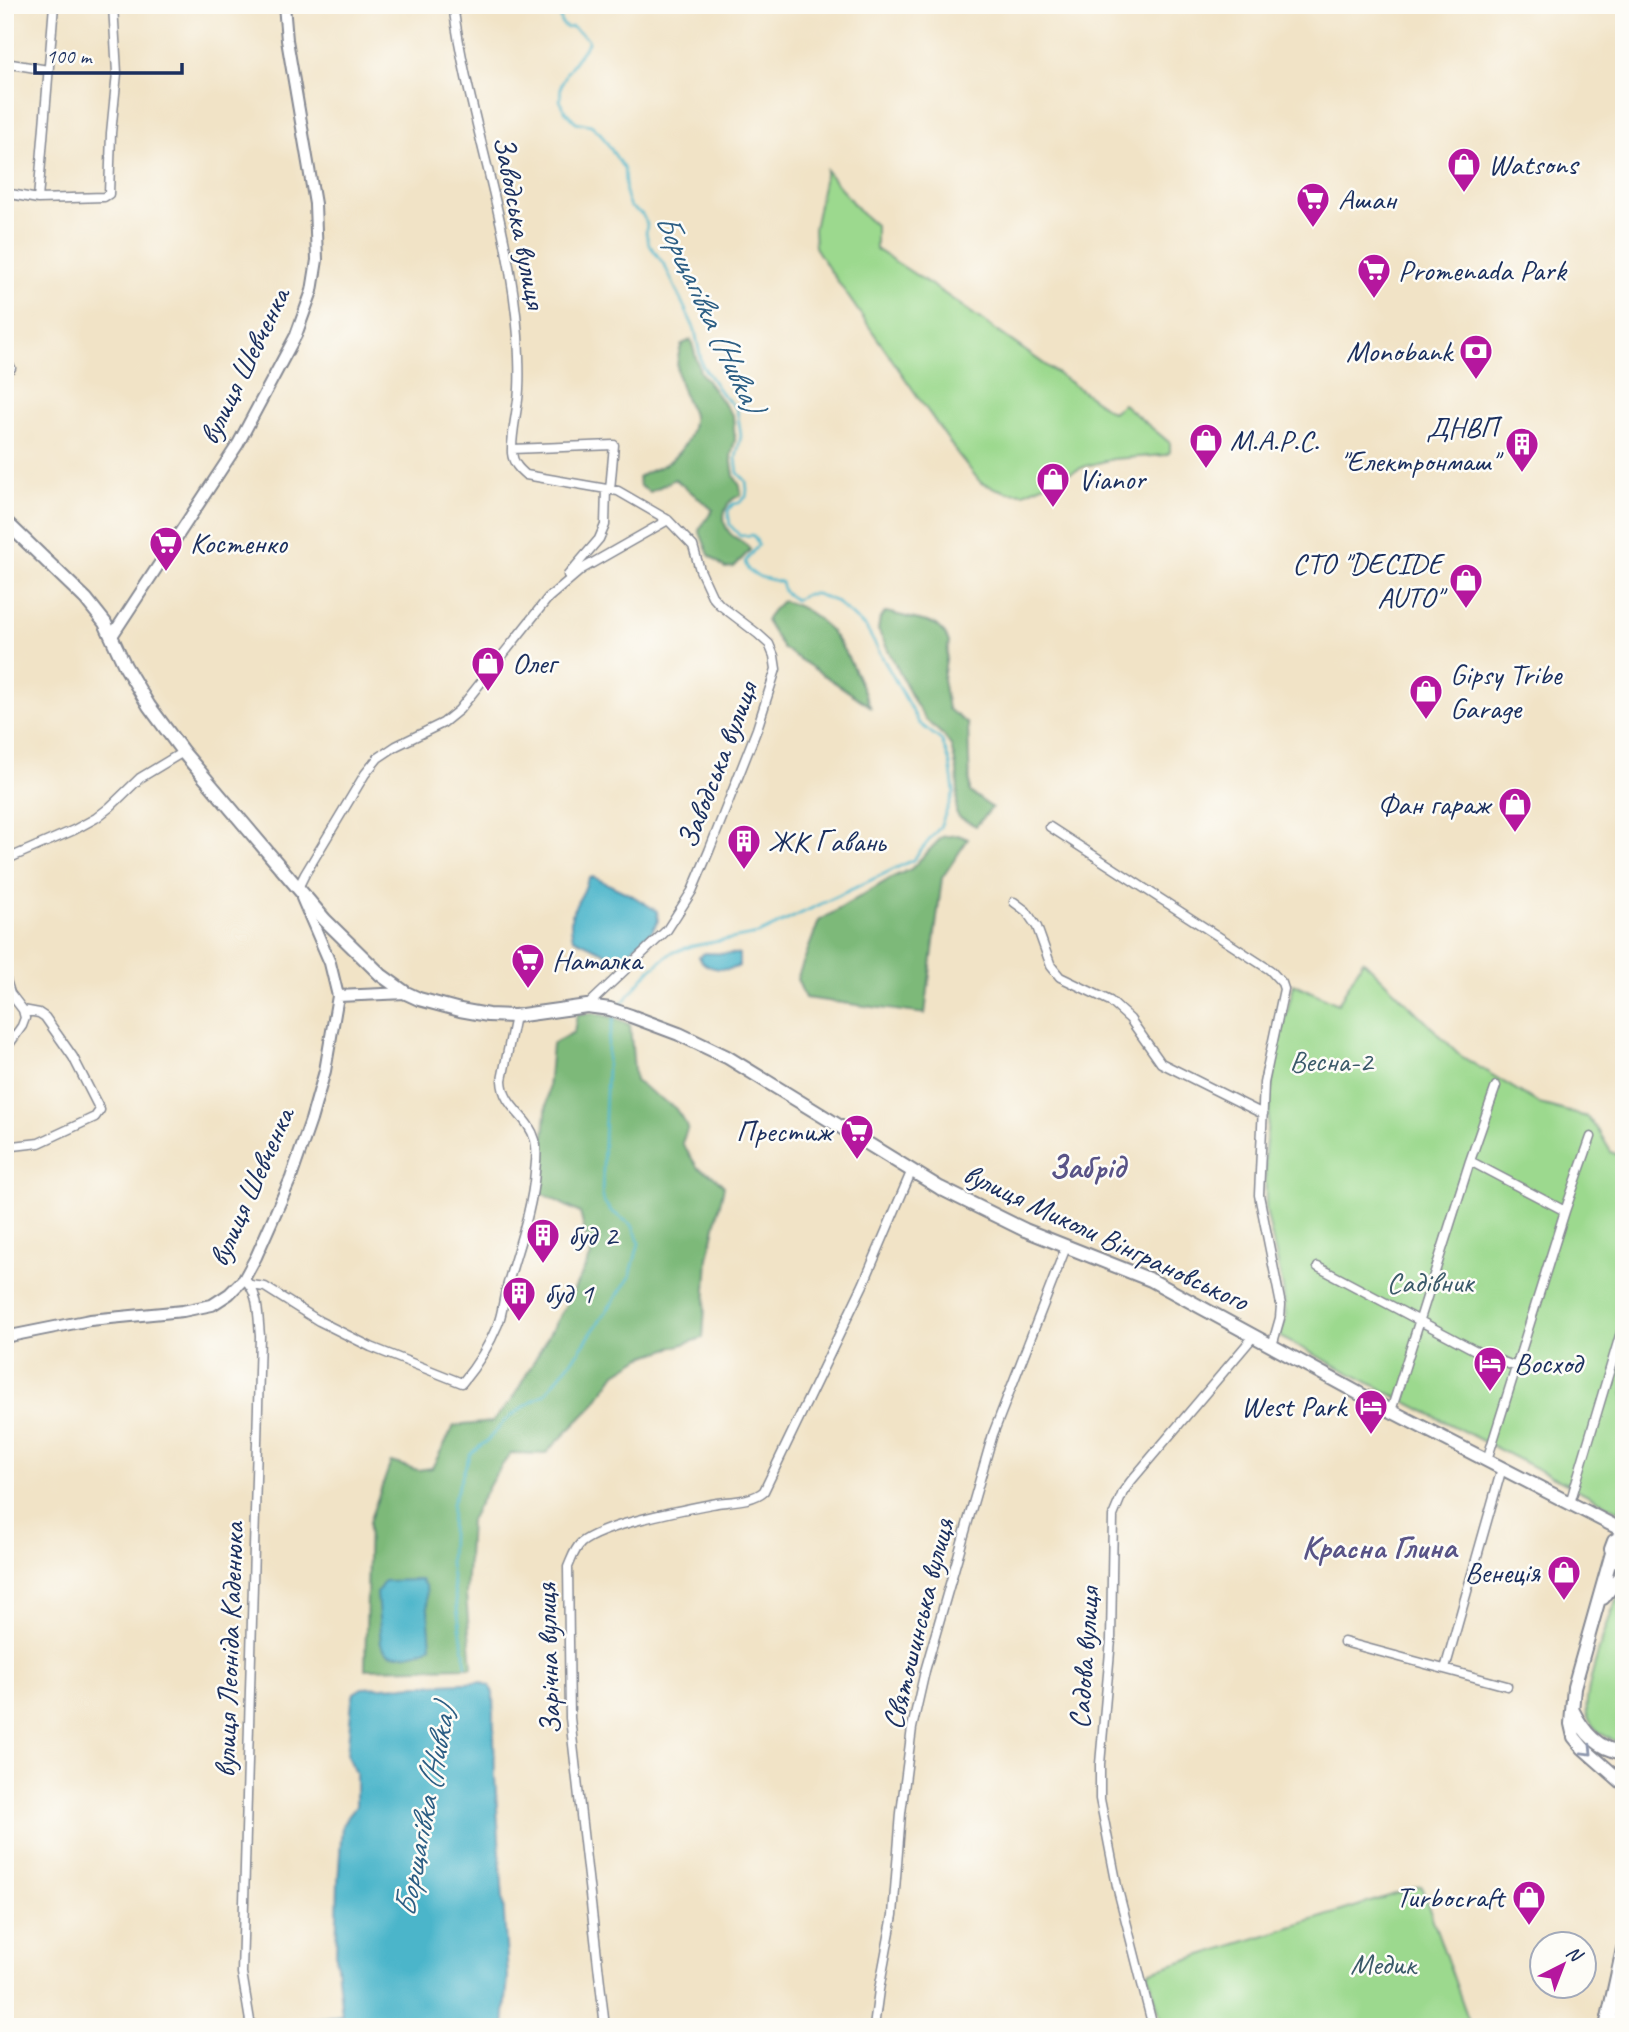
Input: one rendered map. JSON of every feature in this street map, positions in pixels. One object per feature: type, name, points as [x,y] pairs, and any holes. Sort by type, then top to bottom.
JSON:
[{"type":"highway","points":[[1607,2027],[1624,1949]]},
{"type":"main road","name":"вулиця Шевченка","points":[[5,522],[86,599],[105,623],[136,685],[183,752],[325,920],[357,953],[406,993],[419,999],[488,1015],[515,1016]]},
{"type":"main road","name":"вулиця Миколи Вінграновського","points":[[515,1016],[587,1006],[610,1009],[679,1034],[727,1057],[970,1204],[1066,1247],[1151,1280],[1391,1411],[1624,1533]]},
{"type":"main road","points":[[1594,1516],[1607,1532],[1616,1561],[1624,1565]]},
{"type":"main road","points":[[1624,1533],[1618,1537],[1612,1549],[1574,1687],[1571,1724],[1574,1737],[1583,1748],[1624,1784]]},
{"type":"main road","points":[[1598,1604],[1624,1571]]},
{"type":"main road","points":[[1572,1709],[1580,1726],[1591,1738],[1611,1750],[1624,1753]]},
{"type":"street","points":[[38,199],[54,5]]},
{"type":"street","points":[[5,193],[38,199],[104,197],[110,191],[111,133],[117,73],[113,5]]},
{"type":"street","name":"вулиця Шевченка","points":[[112,636],[238,444],[296,335],[312,290],[317,260],[314,204],[287,40],[284,5]]},
{"type":"street","name":"Заводська вулиця","points":[[453,5],[458,41],[495,199],[518,334],[520,388],[512,450],[516,466],[526,475],[618,491],[668,520],[693,546],[712,596],[769,644],[776,669],[757,729],[692,891],[680,912],[657,941],[587,1006]]},
{"type":"street","points":[[5,63],[48,70]]},
{"type":"street","points":[[298,888],[352,796],[378,758],[436,727],[459,710],[598,539],[605,525],[614,445],[512,450]]},
{"type":"street","points":[[548,598],[582,569],[668,520]]},
{"type":"street","points":[[5,860],[96,818],[140,778],[183,752]]},
{"type":"street","points":[[1050,827],[1270,970],[1282,983],[1284,989],[1264,1083],[1259,1195],[1281,1305],[1272,1346]]},
{"type":"street","name":"вулиця Шевченка","points":[[5,1337],[90,1320],[183,1311],[212,1305],[247,1282],[291,1178],[312,1119],[325,1071],[338,996],[319,933],[298,888]]},
{"type":"street","points":[[1014,902],[1027,911],[1037,927],[1051,967],[1060,977],[1110,1001],[1130,1019],[1161,1063],[1263,1114]]},
{"type":"street","points":[[5,978],[10,993],[23,1010],[25,1018],[5,1050]]},
{"type":"street","name":"вулиця Шевченка","points":[[338,996],[406,993]]},
{"type":"street","points":[[5,1147],[39,1143],[95,1117],[100,1110],[73,1057],[45,1017],[23,1010]]},
{"type":"street","points":[[247,1282],[265,1287],[319,1321],[371,1347],[462,1383],[476,1366],[500,1320],[504,1296],[534,1189],[537,1152],[534,1139],[530,1129],[511,1107],[502,1091],[515,1016]]},
{"type":"street","points":[[1391,1411],[1496,1086]]},
{"type":"street","points":[[1487,1460],[1591,1137]]},
{"type":"street","points":[[1470,1161],[1565,1211]]},
{"type":"street","name":"Зарічна вулиця","points":[[606,2027],[570,1718],[568,1567],[582,1543],[597,1534],[690,1508],[752,1497],[764,1491],[863,1285],[912,1170]]},
{"type":"street","name":"Святошинська вулиця","points":[[874,2027],[893,1915],[901,1813],[912,1728],[925,1671],[993,1434],[1066,1247]]},
{"type":"street","points":[[1318,1266],[1486,1356],[1517,1367]]},
{"type":"street","name":"вулиця Леоніда Каденюка","points":[[247,1282],[257,1308],[260,1336],[242,1960],[251,2027]]},
{"type":"street","points":[[1570,1503],[1624,1322]]},
{"type":"street","name":"Садова вулиця","points":[[1153,2027],[1117,1886],[1100,1799],[1100,1764],[1111,1640],[1113,1516],[1131,1481],[1254,1336]]},
{"type":"street","points":[[1445,1669],[1502,1468]]},
{"type":"street","points":[[1344,1642],[1507,1686]]},
{"type":"green space","points":[[826,170],[860,212],[876,226],[876,249],[942,292],[1112,412],[1123,404],[1170,443],[1170,452],[1166,455],[1113,459],[1086,466],[1024,493],[1006,492],[981,483],[957,453],[815,247],[814,229]]},
{"type":"green space","points":[[691,340],[700,372],[733,416],[735,440],[731,456],[741,495],[728,505],[724,521],[729,532],[750,550],[734,567],[725,568],[709,555],[699,530],[713,510],[675,479],[650,492],[640,486],[638,478],[671,460],[690,435],[693,415],[681,387],[677,366],[682,344]]},
{"type":"green space","points":[[782,601],[800,607],[828,628],[848,657],[870,706],[783,648],[766,621]]},
{"type":"green space","points":[[886,612],[935,624],[949,642],[943,679],[948,709],[968,724],[970,792],[992,808],[976,826],[959,817],[956,812],[957,770],[951,746],[926,720],[915,703],[878,630],[880,618]]},
{"type":"green space","points":[[958,835],[968,839],[942,878],[925,1014],[805,998],[797,979],[819,921],[911,869],[942,837]]},
{"type":"green space","points":[[1363,960],[1461,1056],[1540,1104],[1587,1117],[1611,1152],[1624,1158],[1624,1497],[1619,1511],[1280,1337],[1286,1318],[1283,1288],[1266,1210],[1265,1150],[1274,1062],[1294,984],[1338,1004]]},
{"type":"green space","points":[[594,1013],[630,1025],[635,1081],[675,1108],[688,1127],[682,1143],[698,1168],[713,1175],[724,1186],[708,1258],[703,1338],[642,1357],[616,1373],[593,1406],[545,1454],[511,1453],[495,1475],[470,1520],[466,1595],[472,1667],[365,1669],[369,1522],[391,1462],[418,1470],[432,1468],[454,1426],[492,1422],[512,1400],[591,1256],[580,1213],[539,1192],[552,1044],[574,1032],[577,1014]]},
{"type":"green space","points":[[1624,1589],[1624,1743],[1612,1740],[1592,1725],[1587,1714],[1587,1704],[1593,1670],[1605,1630]]},
{"type":"green space","name":"Медик","points":[[1421,1886],[1471,2027],[1163,2027],[1148,1972]]},
{"type":"water","points":[[593,877],[657,911],[658,921],[652,931],[622,958],[573,938],[572,915],[589,878]]},
{"type":"water","points":[[704,953],[739,954],[739,966],[723,969],[711,967],[699,957]]},
{"type":"water","points":[[421,1580],[426,1587],[431,1646],[411,1653],[390,1654],[381,1645],[377,1593],[384,1581]]},
{"type":"water","points":[[481,1682],[490,1686],[493,1693],[495,1777],[508,1976],[504,2027],[302,2027],[301,2020],[342,2015],[336,1956],[338,1882],[342,1825],[356,1806],[356,1773],[347,1755],[354,1693],[362,1688]]},
{"type":"waterway","name":"Борщагівка (Нивка)","points":[[538,5],[545,16],[556,13],[562,24],[567,28],[572,27],[588,39],[588,43],[567,72],[561,86],[560,100],[565,111],[576,122],[591,125],[601,134],[624,169],[626,196],[630,207],[642,214],[647,224],[649,244],[665,266],[695,330],[702,365],[721,393],[737,409],[741,436],[736,458],[738,473],[746,481],[747,490],[746,497],[733,504],[728,511],[730,525],[740,536],[752,535],[756,539],[758,545],[745,562],[748,570],[760,577],[781,582],[784,592],[795,600],[807,594],[816,594],[835,601],[866,628],[919,723],[942,741],[950,763],[954,792],[940,827],[913,860],[758,934],[692,946],[671,953],[649,971],[619,1007]]},
{"type":"waterway","name":"Борщагівка (Нивка)","points":[[466,1665],[450,1564],[452,1504],[470,1454],[488,1440],[504,1422],[546,1393],[630,1277],[639,1243],[632,1225],[611,1211],[604,1202],[602,1193],[608,1041],[615,1016]]},
{"type":"place","name":"Watsons","points":[[1464,194]]},
{"type":"place","name":"Ашан","points":[[1313,229]]},
{"type":"place","name":"Promenada Park","points":[[1374,300]]},
{"type":"place","name":"Monobank","points":[[1476,381]]},
{"type":"place","name":"М.А.Р.С.","points":[[1206,470]]},
{"type":"place","name":"ДНВП \"Електронмаш\"","points":[[1522,474]]},
{"type":"place","name":"Vianor","points":[[1053,509]]},
{"type":"place","name":"Костенко","points":[[166,573]]},
{"type":"place","name":"СТО \"DECIDE AUTO\"","points":[[1466,610]]},
{"type":"place","name":"Олег","points":[[488,693]]},
{"type":"place","name":"Gipsy Tribe Garage","points":[[1426,721]]},
{"type":"place","name":"Фан гараж","points":[[1515,834]]},
{"type":"place","name":"ЖК Гавань","points":[[744,871]]},
{"type":"place","name":"Наталка","points":[[528,990]]},
{"type":"place","name":"Престиж","points":[[857,1161]]},
{"type":"place","name":"буд 2","points":[[543,1265]]},
{"type":"place","name":"буд 1","points":[[519,1323]]},
{"type":"place","name":"Восход","points":[[1490,1393]]},
{"type":"place","name":"West Park","points":[[1371,1436]]},
{"type":"place","name":"Венеція","points":[[1564,1602]]},
{"type":"place","name":"Turbocraft","points":[[1529,1927]]},
{"type":"district","name":"Забрід","points":[[1087,1167]]},
{"type":"district","name":"Красна Глина","points":[[1379,1547]]},
{"type":"park label","name":"Весна-2","points":[[1331,1061]]},
{"type":"park label","name":"Садівник","points":[[1430,1282]]}]
